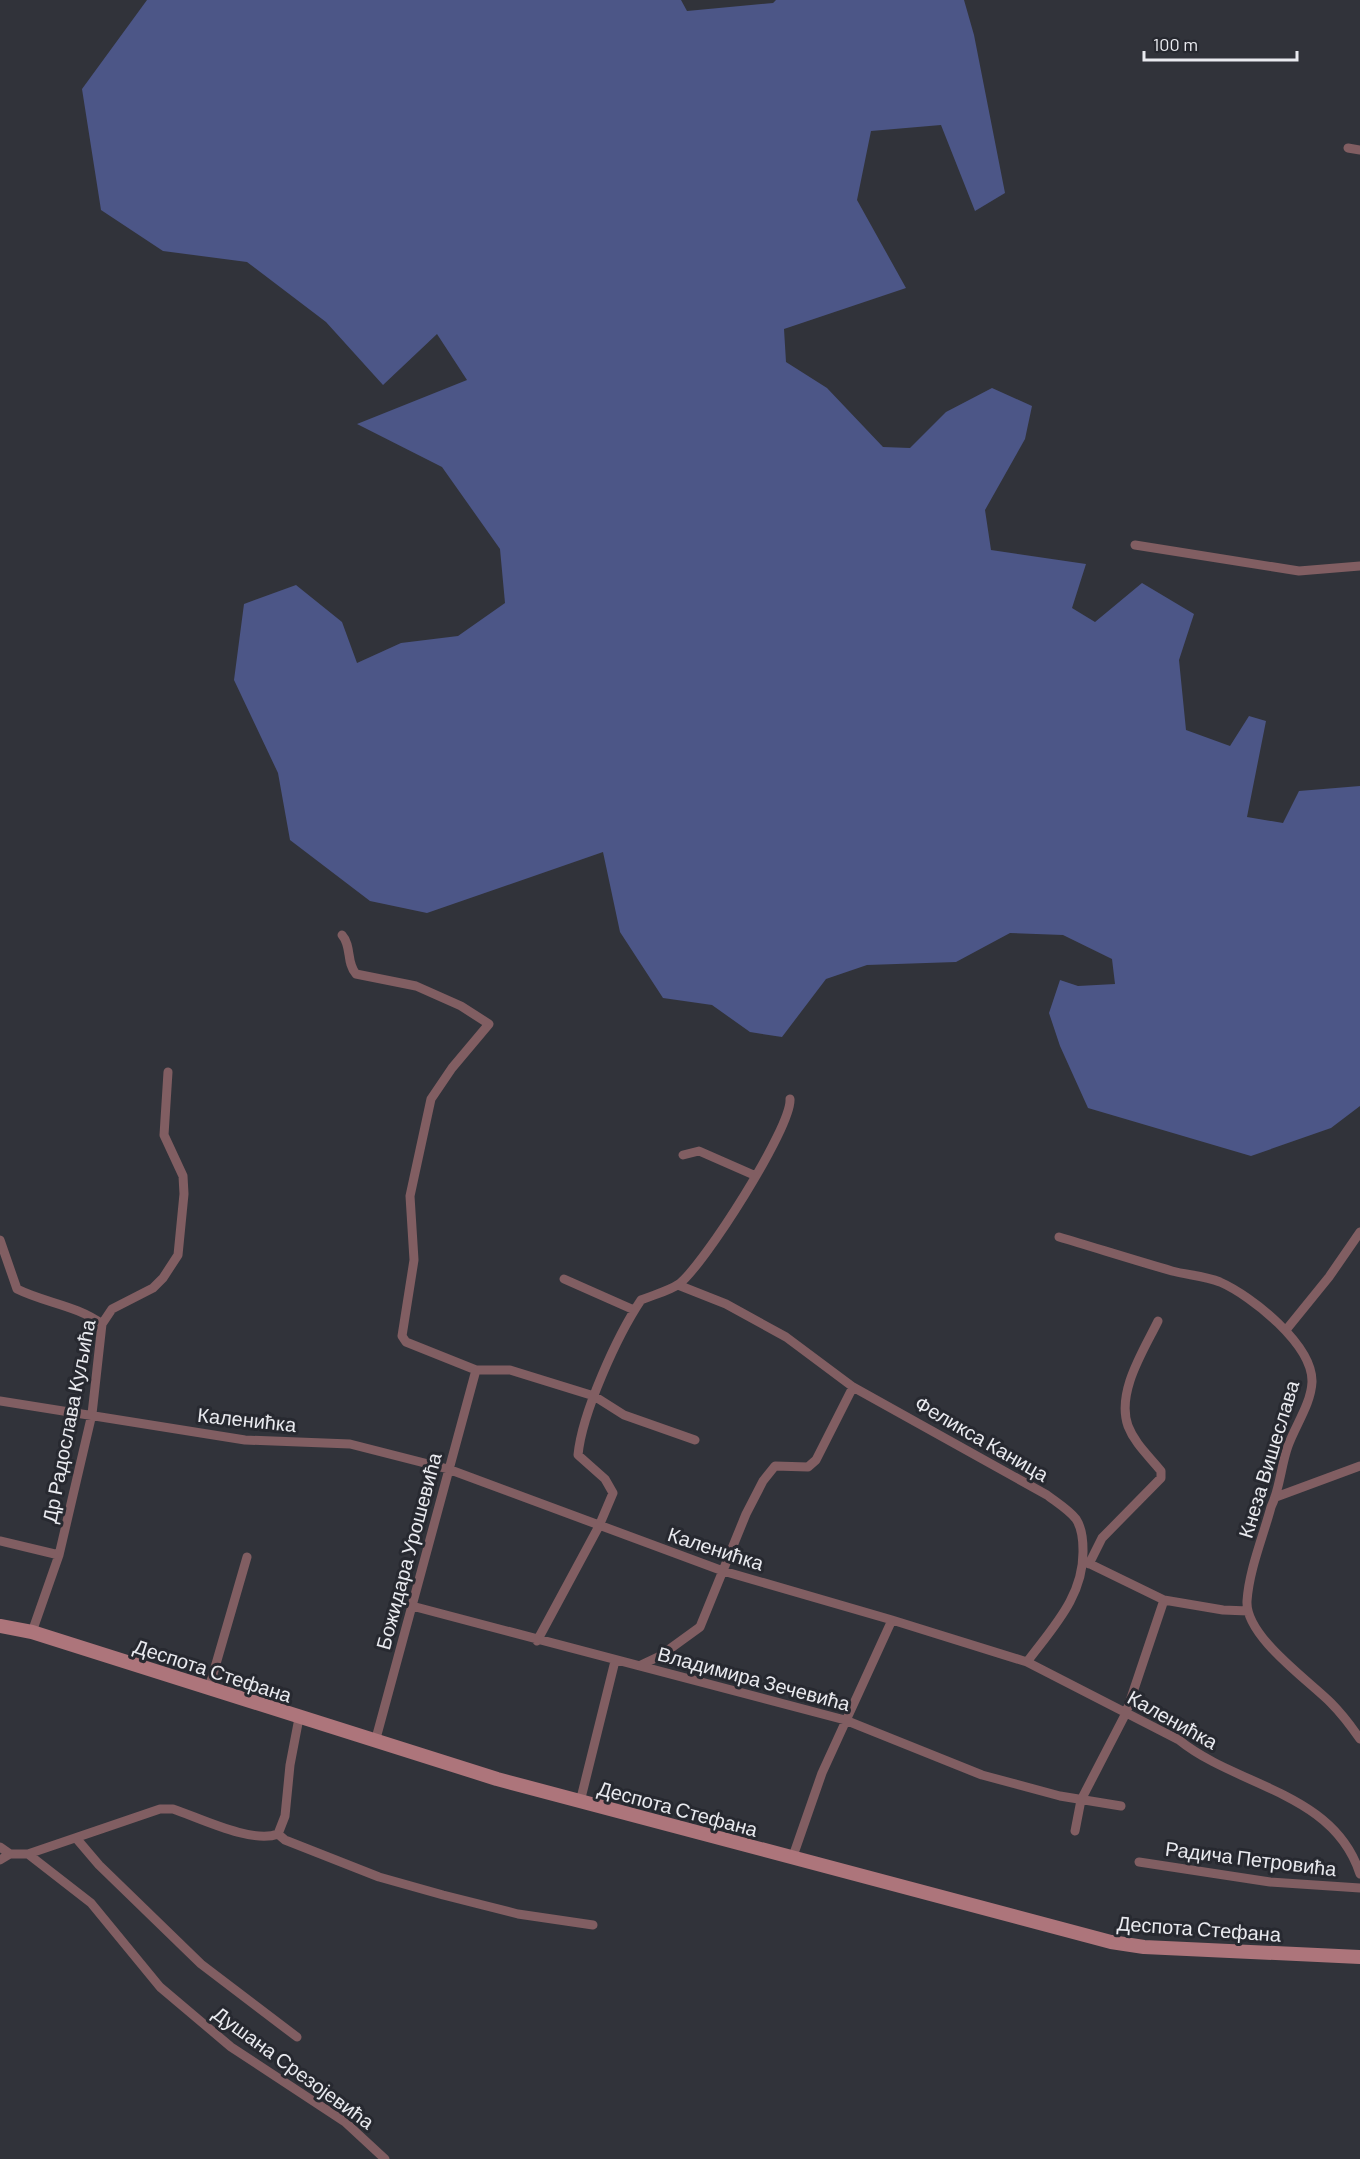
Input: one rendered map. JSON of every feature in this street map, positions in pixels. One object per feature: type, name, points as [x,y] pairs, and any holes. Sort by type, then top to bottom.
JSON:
[{"type":"main road","name":"Деспота Стефана","points":[[0,1626],[32,1632],[375,1742],[580,1802],[1131,1946],[1360,1957]]},
{"type":"street","points":[[1348,148],[1360,150]]},
{"type":"street","points":[[1135,545],[1299,571],[1360,567]]},
{"type":"street","points":[[342,935],[346,940],[350,968],[356,974],[416,986],[461,1006],[489,1024],[452,1068],[432,1099],[410,1196],[414,1260],[402,1336],[406,1342],[476,1370],[510,1370],[594,1396],[624,1415],[695,1440]]},
{"type":"street","name":"Др Радослава Куљића","points":[[32,1632],[59,1555],[92,1414],[102,1324],[112,1309],[153,1288],[163,1278],[178,1254],[184,1194],[183,1176],[164,1136],[168,1072]]},
{"type":"street","points":[[537,1641],[599,1526],[613,1493],[605,1479],[578,1455],[580,1432],[634,1310],[641,1300],[678,1285],[693,1269],[756,1176],[790,1099]]},
{"type":"street","points":[[683,1155],[699,1150],[756,1176]]},
{"type":"street","points":[[1286,1330],[1329,1277],[1360,1232]]},
{"type":"street","name":"Кнеза Вишеслава","points":[[1059,1237],[1173,1271],[1220,1282],[1269,1315],[1286,1330],[1311,1370],[1310,1393],[1283,1461],[1276,1497],[1271,1507],[1253,1572],[1247,1602],[1248,1611]]},
{"type":"street","points":[[0,1240],[17,1289],[35,1298],[84,1312],[102,1324]]},
{"type":"street","points":[[564,1280],[634,1310]]},
{"type":"street","name":"Феликса Каница","points":[[678,1285],[726,1304],[786,1337],[853,1387],[1047,1496],[1075,1518],[1082,1535],[1086,1563]]},
{"type":"street","points":[[1027,1662],[1069,1607],[1086,1563],[1102,1538],[1161,1478],[1161,1471],[1131,1433],[1126,1414],[1128,1388],[1158,1321]]},
{"type":"street","name":"Божидара Урошевића","points":[[375,1742],[476,1370]]},
{"type":"street","points":[[641,1665],[660,1656],[700,1627],[746,1514],[763,1481],[775,1466],[808,1467],[816,1460],[853,1387]]},
{"type":"street","name":"Каленићка","points":[[0,1401],[245,1440],[350,1444],[448,1468],[723,1571],[1027,1662],[1179,1740],[1196,1753],[1272,1787],[1334,1829],[1347,1845],[1360,1874]]},
{"type":"street","points":[[1276,1497],[1360,1466]]},
{"type":"street","points":[[0,1541],[59,1555]]},
{"type":"street","points":[[209,1688],[247,1557]]},
{"type":"street","points":[[1086,1563],[1164,1600],[1223,1610],[1248,1611],[1256,1628],[1296,1672],[1331,1703],[1360,1738]]},
{"type":"street","points":[[1075,1831],[1081,1800],[1126,1713],[1164,1600]]},
{"type":"street","name":"Владимира Зечевића","points":[[412,1606],[537,1641],[615,1661],[641,1665],[845,1720],[981,1775],[1081,1800],[1121,1806]]},
{"type":"street","points":[[792,1858],[822,1773],[892,1620]]},
{"type":"street","points":[[580,1802],[615,1661]]},
{"type":"street","points":[[0,1860],[10,1854],[28,1854],[143,1812],[160,1809],[173,1809],[251,1835],[267,1838],[278,1834],[285,1816],[290,1765],[299,1718]]},
{"type":"street","points":[[278,1834],[285,1840],[379,1877],[518,1914],[593,1925]]},
{"type":"street","points":[[76,1838],[99,1865],[201,1964],[297,2037]]},
{"type":"street","points":[[0,1847],[10,1854]]},
{"type":"street","name":"Душана Срезојевића","points":[[28,1854],[90,1903],[160,1987],[231,2047],[345,2122],[386,2159]]},
{"type":"street","name":"Радича Петровића","points":[[1139,1862],[1270,1882],[1360,1888]]},
{"type":"shaded area","points":[[147,0],[681,0],[687,11],[773,3],[776,0],[964,0],[974,35],[1005,193],[975,211],[941,125],[871,131],[857,200],[906,288],[784,329],[786,362],[827,388],[883,447],[910,448],[946,412],[992,388],[1032,406],[1025,439],[985,510],[991,550],[1086,564],[1072,608],[1095,622],[1142,583],[1194,614],[1179,660],[1186,730],[1230,746],[1249,716],[1266,721],[1247,817],[1283,823],[1299,791],[1360,786],[1360,1106],[1331,1128],[1251,1156],[1088,1108],[1060,1046],[1049,1013],[1060,980],[1078,986],[1115,984],[1112,959],[1063,935],[1010,933],[956,962],[867,965],[826,979],[782,1037],[750,1032],[712,1005],[663,998],[620,932],[603,852],[427,913],[370,901],[290,840],[278,773],[234,680],[244,604],[296,585],[342,622],[357,663],[401,643],[458,636],[505,603],[500,549],[442,467],[357,424],[467,380],[437,334],[383,385],[326,322],[247,262],[163,251],[101,210],[82,89]]}]
